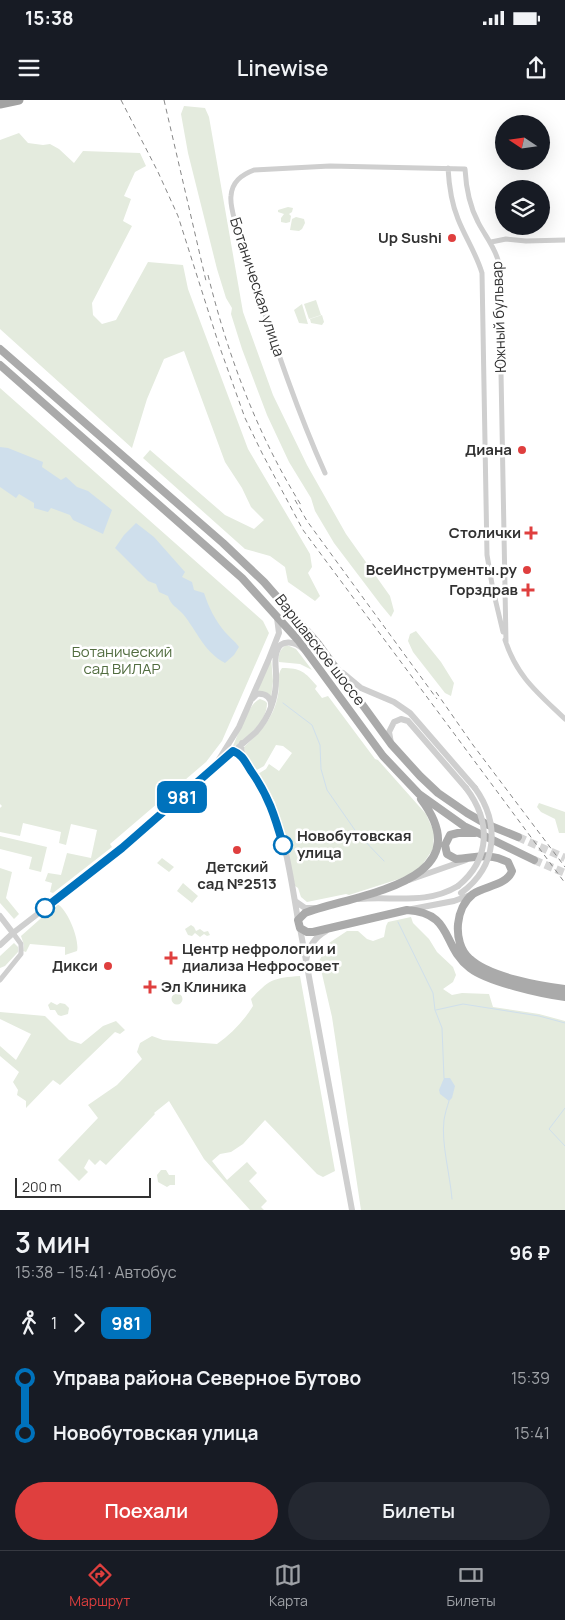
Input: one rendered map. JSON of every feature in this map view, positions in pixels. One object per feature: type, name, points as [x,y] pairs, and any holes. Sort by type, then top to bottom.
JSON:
[{"type":"highway","points":[[0,104],[19,100]]},
{"type":"main road","name":"Варшавское шоссе","points":[[0,349],[239,557],[276,593],[336,667],[391,744],[420,776],[448,801],[475,818],[518,837]]},
{"type":"main road","name":"Варшавское шоссе","points":[[0,365],[214,552],[267,604],[298,640],[383,756],[411,786],[440,810],[477,833],[534,860]]},
{"type":"main road","points":[[411,786],[432,816],[438,836],[434,854],[428,865],[406,881],[353,900],[305,913],[299,924],[310,932],[407,910],[419,911],[429,914],[437,921],[460,959],[478,974],[542,993],[565,997]]},
{"type":"main road","points":[[477,833],[453,834],[446,842],[445,849],[450,857],[456,859],[490,856],[508,862],[512,868],[511,874],[474,894],[461,909],[457,932],[460,945],[470,960],[488,970],[531,983],[565,989]]},
{"type":"street","name":"Ботаническая улица","points":[[325,472],[296,405],[240,237],[230,199],[232,188],[245,173],[254,170],[319,167],[448,168]]},
{"type":"street","name":"Южный бульвар","points":[[506,642],[499,264],[491,242],[477,221],[470,203],[465,168],[448,168],[449,188],[454,208],[482,273],[487,555],[493,590],[506,642],[516,667],[523,678],[565,719]]},
{"type":"street","points":[[491,242],[506,239],[526,241],[565,240]]},
{"type":"street","points":[[0,945],[122,848],[206,776],[223,757],[252,699],[279,632],[278,621],[267,604]]},
{"type":"street","points":[[223,757],[233,751],[262,726],[270,713],[276,690],[276,655],[280,646],[287,642],[296,644],[317,665]]},
{"type":"street","points":[[336,667],[362,688],[394,702],[410,713],[484,801],[490,816],[492,831],[488,856],[482,870],[472,883],[432,905]]},
{"type":"street","points":[[252,699],[257,694],[268,696],[272,704],[270,713]]},
{"type":"street","points":[[353,900],[427,898],[460,889],[476,866],[484,843],[482,818],[477,803],[408,721],[401,719],[396,720],[392,724],[389,732],[391,744]]},
{"type":"street","points":[[242,743],[241,748],[244,760]]},
{"type":"street","points":[[233,751],[244,760],[264,790],[273,810],[283,846],[295,900],[306,970],[352,1210]]},
{"type":"street","points":[[223,757],[235,757],[244,760]]},
{"type":"street","points":[[406,881],[469,858]]},
{"type":"street","points":[[407,910],[454,901],[474,894]]},
{"type":"street","points":[[295,900],[305,908],[320,908]]},
{"type":"street","points":[[0,916],[21,944],[21,954],[0,980]]},
{"type":"street","points":[[306,970],[306,959],[313,943],[325,931],[334,928]]},
{"type":"green space","points":[[184,106],[205,108],[209,117],[243,312],[273,395],[307,465],[346,534],[390,596],[394,611],[391,617],[334,543],[315,511],[311,498],[289,462],[267,415],[242,349],[231,314],[232,308],[226,298],[217,269],[188,153],[181,114]]},
{"type":"green space","points":[[19,133],[28,143],[50,144],[59,149],[74,163],[83,151],[140,153],[146,166],[135,172],[124,196],[131,199],[123,221],[132,226],[92,303],[93,315],[102,324],[116,320],[148,262],[183,265],[188,289],[248,449],[310,554],[312,567],[308,573],[320,596],[315,601],[288,582],[285,567],[270,556],[245,549],[143,458],[150,450],[225,515],[254,529],[264,520],[251,507],[242,488],[225,462],[184,351],[164,359],[147,399],[132,448],[0,329],[0,140]]},
{"type":"green space","points":[[288,207],[293,208],[289,214],[291,216],[290,222],[281,222],[284,214],[278,212],[278,210]]},
{"type":"green space","points":[[296,217],[304,219],[305,223],[299,231],[290,230],[292,219]]},
{"type":"green space","points":[[316,300],[321,315],[309,319],[304,304]]},
{"type":"green space","points":[[302,304],[308,324],[299,323],[294,310]]},
{"type":"green space","points":[[322,315],[324,322],[322,325],[311,323],[310,319]]},
{"type":"green space","name":"Ботанический сад ВИЛАР","points":[[0,388],[263,621],[269,633],[222,741],[206,762],[110,844],[112,847],[53,893],[50,892],[52,883],[45,881],[48,873],[61,875],[67,853],[91,858],[97,830],[71,824],[66,845],[59,843],[61,832],[23,823],[20,836],[0,832],[0,808],[2,806],[0,804]]},
{"type":"green space","points":[[416,631],[441,662],[454,683],[451,696],[445,693],[413,652],[408,641],[410,634]]},
{"type":"green space","points":[[287,645],[296,649],[312,670],[300,664],[279,662],[280,652]]},
{"type":"green space","points":[[271,657],[273,681],[271,698],[257,693]]},
{"type":"green space","points":[[282,668],[302,672],[317,686],[315,689],[322,698],[328,696],[375,759],[378,760],[426,814],[434,832],[433,849],[418,871],[349,895],[307,902],[301,897],[298,888],[295,886],[275,802],[258,774],[266,769],[269,764],[279,771],[292,753],[283,746],[276,745],[264,766],[255,771],[247,762],[244,747],[270,718],[278,695],[279,674]]},
{"type":"green space","points":[[260,699],[267,703],[264,717],[255,729],[232,748],[247,713]]},
{"type":"green space","points":[[539,803],[565,812],[565,833],[559,833],[555,819],[541,812],[537,807]]},
{"type":"green space","points":[[0,836],[47,847],[41,872],[29,869],[32,857],[0,849]]},
{"type":"green space","points":[[162,858],[174,867],[169,872],[157,863]]},
{"type":"green space","points":[[0,868],[12,872],[6,898],[19,914],[14,919],[0,903]]},
{"type":"green space","points":[[183,883],[198,896],[192,903],[177,891]]},
{"type":"green space","points":[[57,904],[65,911],[72,925],[77,940],[77,951],[65,955],[65,947],[30,944],[26,952],[23,951],[24,945],[21,936]]},
{"type":"green space","points":[[411,917],[413,923],[429,939],[437,952],[453,967],[456,975],[453,982],[443,989],[452,995],[462,993],[489,994],[493,1007],[539,1014],[565,1021],[565,1210],[361,1210],[332,1017],[319,961],[329,943],[347,931],[358,931],[367,939],[373,941],[384,937],[388,922]]},
{"type":"green space","points":[[191,925],[196,931],[200,929],[204,932],[208,931],[210,935],[204,934],[200,937],[195,933],[192,936],[188,935],[185,929]]},
{"type":"green space","points":[[14,943],[18,947],[18,952],[5,966],[0,968],[0,956]]},
{"type":"green space","points":[[300,976],[335,1171],[323,1177],[317,1174],[265,1120],[243,1144],[231,1152],[220,1154],[212,1161],[227,1180],[247,1162],[257,1173],[249,1181],[267,1201],[261,1207],[264,1210],[250,1210],[204,1159],[169,1101],[154,1113],[106,1165],[100,1160],[95,1165],[89,1159],[84,1168],[88,1172],[79,1181],[58,1160],[98,1118],[88,1105],[117,1085],[142,1059],[137,1052],[140,1043],[152,1036],[163,1040],[217,1044],[246,1017],[253,1006],[251,999],[263,987],[278,979]]},
{"type":"green space","points":[[177,993],[183,999],[177,1005],[171,999]]},
{"type":"green space","points":[[51,1002],[57,1005],[60,1003],[65,1004],[69,1008],[68,1014],[61,1016],[55,1010],[50,1010],[48,1005]]},
{"type":"green space","points":[[0,1012],[45,1016],[69,1040],[81,1044],[103,1026],[116,1021],[125,1030],[120,1034],[115,1032],[60,1085],[53,1080],[26,1108],[26,1101],[17,1095],[18,1090],[13,1082],[19,1072],[0,1056],[0,1046],[16,1060],[31,1034],[0,1019]]},
{"type":"green space","points":[[161,1170],[166,1170],[169,1175],[175,1175],[175,1185],[167,1187],[158,1182],[157,1175]]},
{"type":"water","points":[[0,447],[8,448],[43,462],[42,467],[61,480],[66,477],[77,487],[88,491],[112,510],[103,534],[73,520],[70,515],[51,508],[48,512],[34,508],[34,503],[19,494],[16,498],[0,487]]},
{"type":"water","points":[[136,523],[154,537],[185,572],[182,577],[192,582],[194,590],[204,593],[218,623],[239,647],[234,655],[225,663],[206,647],[168,596],[159,592],[156,584],[148,581],[115,548]]},
{"type":"water","points":[[444,1078],[450,1078],[455,1086],[452,1098],[449,1101],[440,1094],[439,1090]]},
{"type":"waterway","points":[[283,703],[312,725],[320,745],[321,769],[327,790],[357,833],[384,861]]},
{"type":"waterway","points":[[398,922],[433,993],[435,1010],[442,1028],[444,1078]]},
{"type":"waterway","points":[[436,1010],[463,1004],[539,1016],[565,1023]]},
{"type":"waterway","points":[[449,1101],[443,1129],[452,1199]]},
{"type":"waterway","points":[[565,1108],[549,1129],[565,1146]]},
{"type":"tunnel","points":[[518,837],[565,858]]},
{"type":"tunnel","points":[[534,860],[565,873]]},
{"type":"railway","points":[[121,100],[178,216],[219,345],[245,418],[303,530],[565,883]]},
{"type":"railway","points":[[164,100],[206,281]]},
{"type":"railway","points":[[208,275],[225,335],[246,394],[271,450],[301,505]]},
{"type":"railway","points":[[295,500],[307,521],[437,699]]},
{"type":"railway","points":[[436,692],[473,745],[565,867]]},
{"type":"bus line","name":"981","points":[[45,908],[122,848],[233,751],[243,757],[264,790],[276,817],[283,845]]},
{"type":"place","name":"Up Sushi","points":[[452,238]]},
{"type":"place","name":"Диана","points":[[522,450]]},
{"type":"place","name":"Столички","points":[[531,533]]},
{"type":"place","name":"ВсеИнструменты.ру","points":[[527,570]]},
{"type":"place","name":"Горздрав","points":[[528,590]]},
{"type":"place","name":"Новобутовская улица","points":[[283,845]]},
{"type":"place","name":"Детский сад №2513","points":[[237,850]]},
{"type":"place","name":"Центр нефрологии и диализа Нефросовет","points":[[171,958]]},
{"type":"place","name":"Дикси","points":[[108,966]]},
{"type":"place","name":"Эл Клиника","points":[[150,987]]}]
